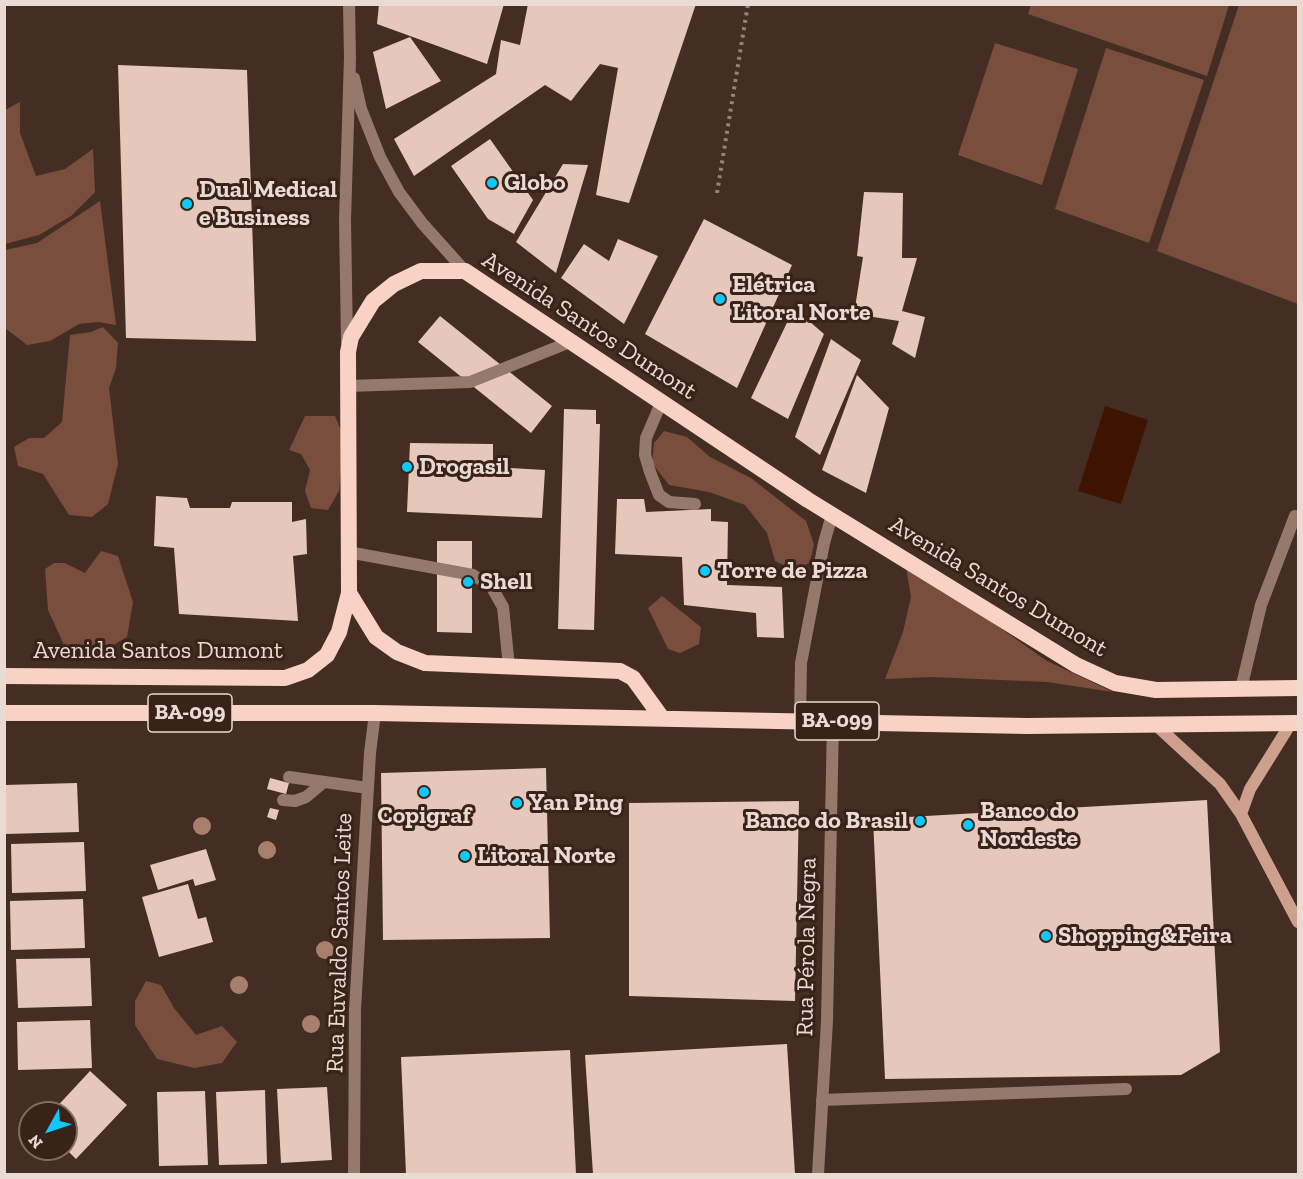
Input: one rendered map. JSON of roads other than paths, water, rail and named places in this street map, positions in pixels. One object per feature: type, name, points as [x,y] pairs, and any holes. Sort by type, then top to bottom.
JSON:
[{"type":"highway","name":"Avenida Santos Dumont","points":[[4,676],[285,678],[308,670],[327,655],[339,632],[349,593],[348,352],[357,324],[365,311],[394,284],[421,271],[465,271],[832,515],[1076,664],[1115,683],[1156,690],[1299,688]]},
{"type":"highway","points":[[349,593],[376,637],[397,651],[425,663],[620,671],[633,678],[662,718]]},
{"type":"highway","name":"BA-099","points":[[4,713],[375,713],[1027,726],[1295,723]]},
{"type":"main road","points":[[1241,814],[1251,789],[1295,723]]},
{"type":"main road","points":[[1156,725],[1220,784],[1241,814],[1299,922]]},
{"type":"street","points":[[348,352],[345,220],[350,58],[349,4]]},
{"type":"street","points":[[350,58],[361,110],[389,174],[422,224],[465,271]]},
{"type":"street","points":[[348,386],[470,382],[570,342]]},
{"type":"street","points":[[661,403],[646,438],[645,455],[650,472],[658,495],[669,502],[695,504]]},
{"type":"street","points":[[800,720],[801,663],[824,543],[832,515]]},
{"type":"street","points":[[1241,689],[1261,605],[1296,516]]},
{"type":"street","points":[[348,552],[473,575],[491,586],[503,606],[509,667]]},
{"type":"street","name":"Rua Euvaldo Santos Leite","points":[[354,1174],[355,1010],[368,788],[375,713]]},
{"type":"street","name":"Rua Pérola Negra","points":[[818,1174],[827,1021],[833,721]]},
{"type":"street","points":[[289,777],[368,788]]},
{"type":"street","points":[[283,800],[295,801],[306,797],[324,782]]},
{"type":"street","points":[[822,1100],[1126,1089]]},
{"type":"place","name":"Globo","points":[[492,183]]},
{"type":"place","name":"Dual Medical e Business","points":[[187,204]]},
{"type":"place","name":"Elétrica Litoral Norte","points":[[720,299]]},
{"type":"place","name":"Drogasil","points":[[407,467]]},
{"type":"place","name":"Torre de Pizza","points":[[705,571]]},
{"type":"place","name":"Shell","points":[[468,582]]},
{"type":"place","name":"Copigraf","points":[[424,792]]},
{"type":"place","name":"Yan Ping","points":[[517,803]]},
{"type":"place","name":"Banco do Brasil","points":[[920,821]]},
{"type":"place","name":"Banco do Nordeste","points":[[968,825]]},
{"type":"place","name":"Litoral Norte","points":[[465,856]]},
{"type":"place","name":"Shopping&Feira","points":[[1046,936]]}]
